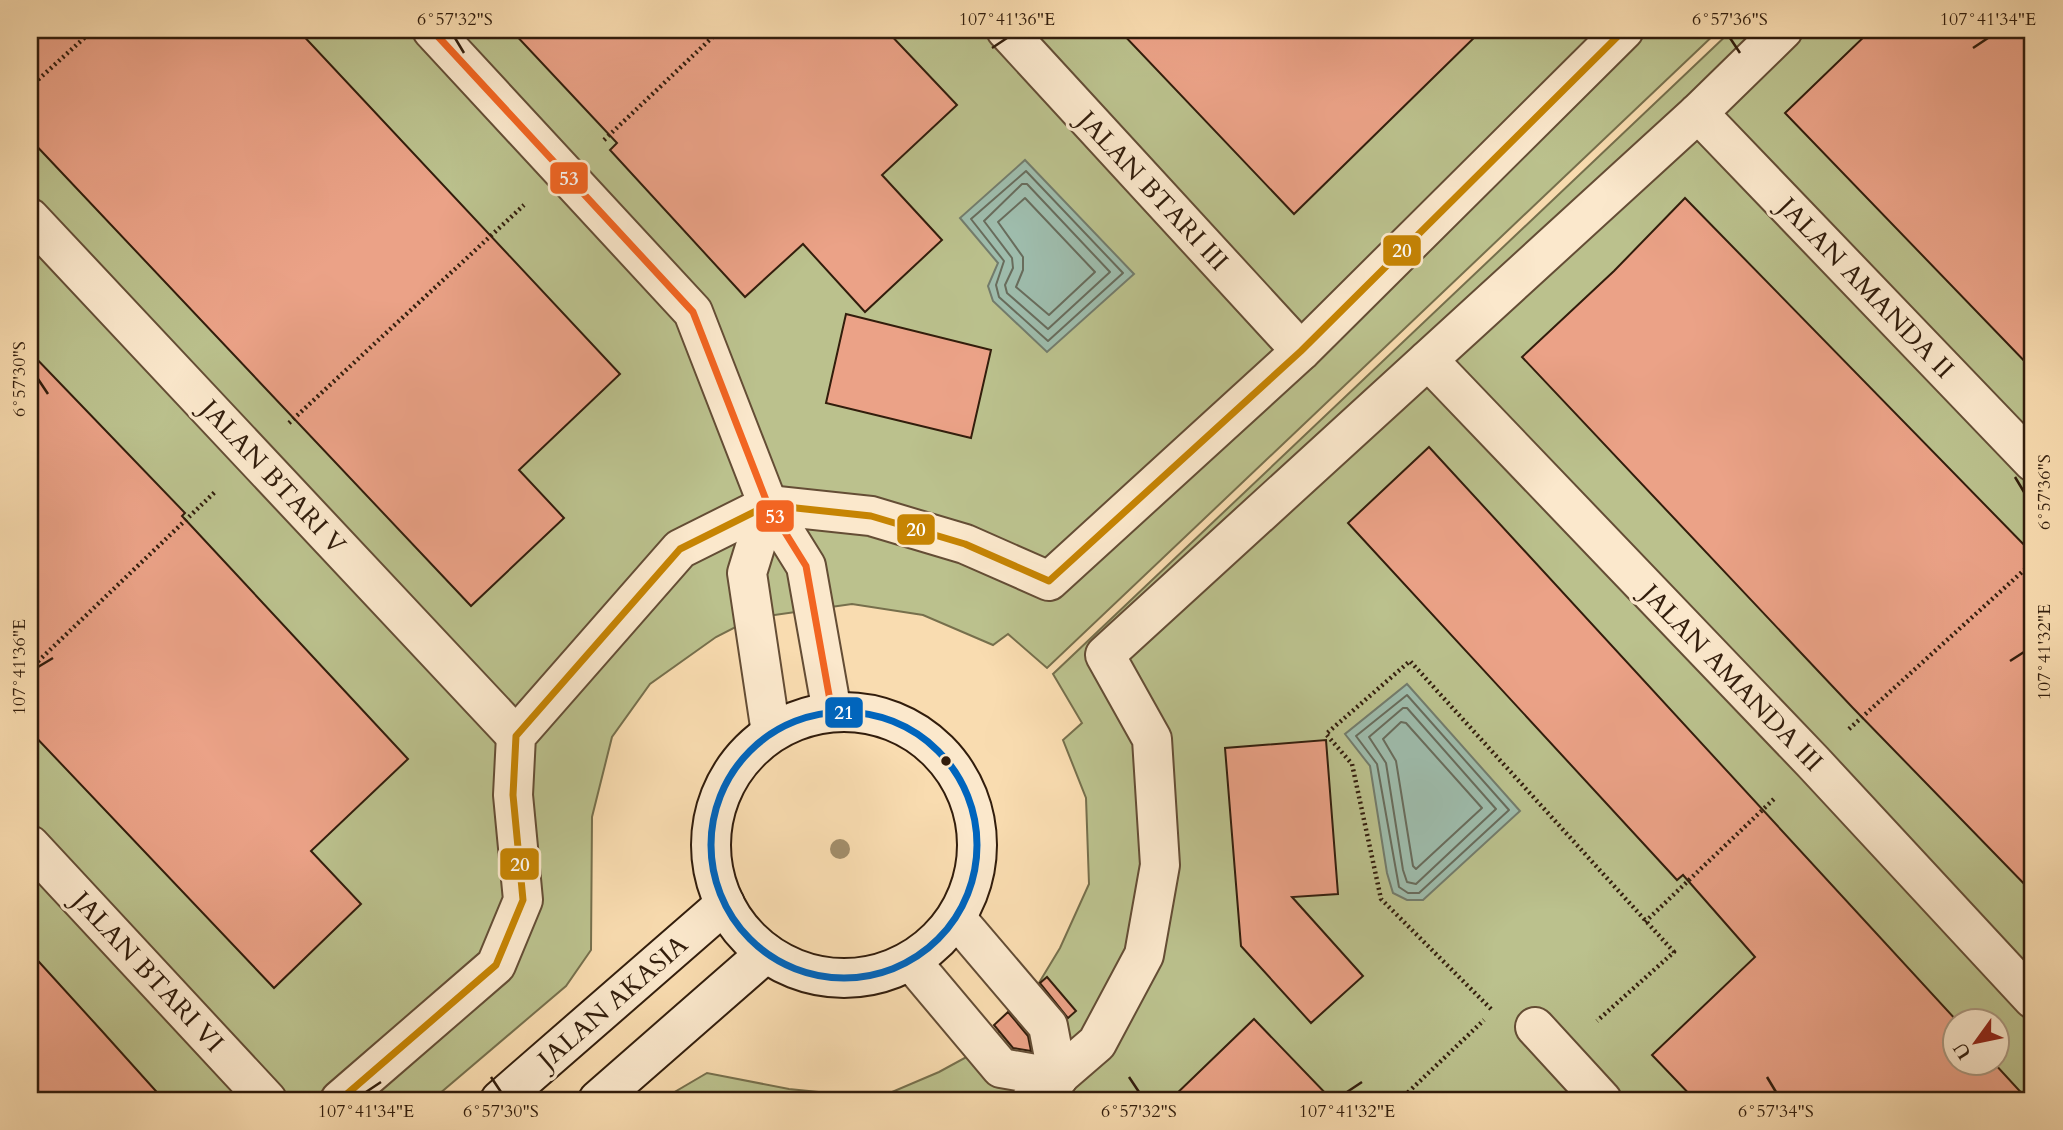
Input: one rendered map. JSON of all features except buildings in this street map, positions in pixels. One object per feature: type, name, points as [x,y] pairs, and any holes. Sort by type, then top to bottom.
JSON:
[{"type":"street","points":[[432,30],[693,312],[768,505],[806,566],[832,712]]},
{"type":"street","name":"JALAN BTARI III","points":[[1006,30],[1301,351]]},
{"type":"street","points":[[1056,1093],[1097,1043],[1144,955],[1160,865],[1152,739],[1105,655],[1698,113],[1783,30]]},
{"type":"street","points":[[340,1100],[496,965],[523,900],[513,795],[516,736],[680,549],[768,505],[871,516],[965,544],[1049,581],[1301,351],[1602,37]]},
{"type":"street","name":"JALAN AMANDA II","points":[[1698,113],[2033,462]]},
{"type":"street","name":"JALAN BTARI V","points":[[30,218],[516,736]]},
{"type":"street","name":"JALAN AMANDA III","points":[[1428,359],[1813,762],[2033,999]]},
{"type":"street","points":[[768,505],[747,573],[772,733]]},
{"type":"street","points":[[832,712],[865,714],[897,723],[925,740],[948,763],[966,792],[975,822],[976,856],[971,888],[956,918],[935,943],[911,961],[883,973],[853,978],[822,977],[793,968],[766,953],[743,931],[725,904],[715,873],[711,841],[716,809],[728,779],[747,753],[772,733],[800,719],[832,712]]},
{"type":"street","name":"JALAN BTARI VI","points":[[30,845],[267,1100]]},
{"type":"street","name":"JALAN AKASIA","points":[[500,1100],[725,904]]},
{"type":"street","points":[[956,918],[1048,1026],[1056,1093]]},
{"type":"street","points":[[598,1100],[766,953]]},
{"type":"street","points":[[911,961],[1002,1068],[1056,1093]]},
{"type":"street","points":[[1548,1041],[1602,1100]]},
{"type":"path","points":[[30,87],[93,30]]},
{"type":"path","points":[[30,669],[533,196],[567,176],[720,30]]},
{"type":"path","points":[[1399,1100],[1493,1012],[1381,899],[1352,764],[1326,734],[1410,661],[1674,952],[1548,1041]]},
{"type":"green space","points":[[30,30],[1719,30],[1047,668],[1008,634],[993,645],[923,615],[852,604],[753,618],[716,637],[650,684],[612,737],[592,817],[591,950],[566,986],[432,1100],[30,1100]]},
{"type":"green space","points":[[1732,30],[2033,30],[2033,1100],[661,1100],[707,1073],[789,1089],[878,1098],[939,1072],[985,1047],[1028,1001],[1060,948],[1089,884],[1086,798],[1063,740],[1082,723],[1053,674]]},
{"type":"water","points":[[1025,160],[1134,274],[1047,352],[993,301],[988,286],[998,263],[960,218]]},
{"type":"water","points":[[1407,684],[1520,811],[1423,900],[1407,900],[1393,893],[1387,873],[1370,766],[1345,734]]},
{"type":"transit line","name":"53","points":[[432,30],[693,312],[768,505],[806,566],[831,706]]},
{"type":"transit line","name":"20","points":[[340,1100],[496,965],[523,900],[513,795],[516,736],[680,549],[768,505],[871,516],[965,544],[1049,581],[1301,351],[1624,30]]},
{"type":"transit line","name":"21","points":[[844,712],[870,715],[895,723],[918,735],[938,751],[954,771],[966,794],[974,819],[977,845],[974,871],[966,896],[954,919],[938,939],[918,955],[895,967],[870,975],[844,978],[818,975],[793,967],[770,955],[750,939],[734,919],[722,896],[714,871],[711,845],[714,819],[722,794],[734,771],[750,751],[770,735],[793,723],[818,715],[844,712]]}]
